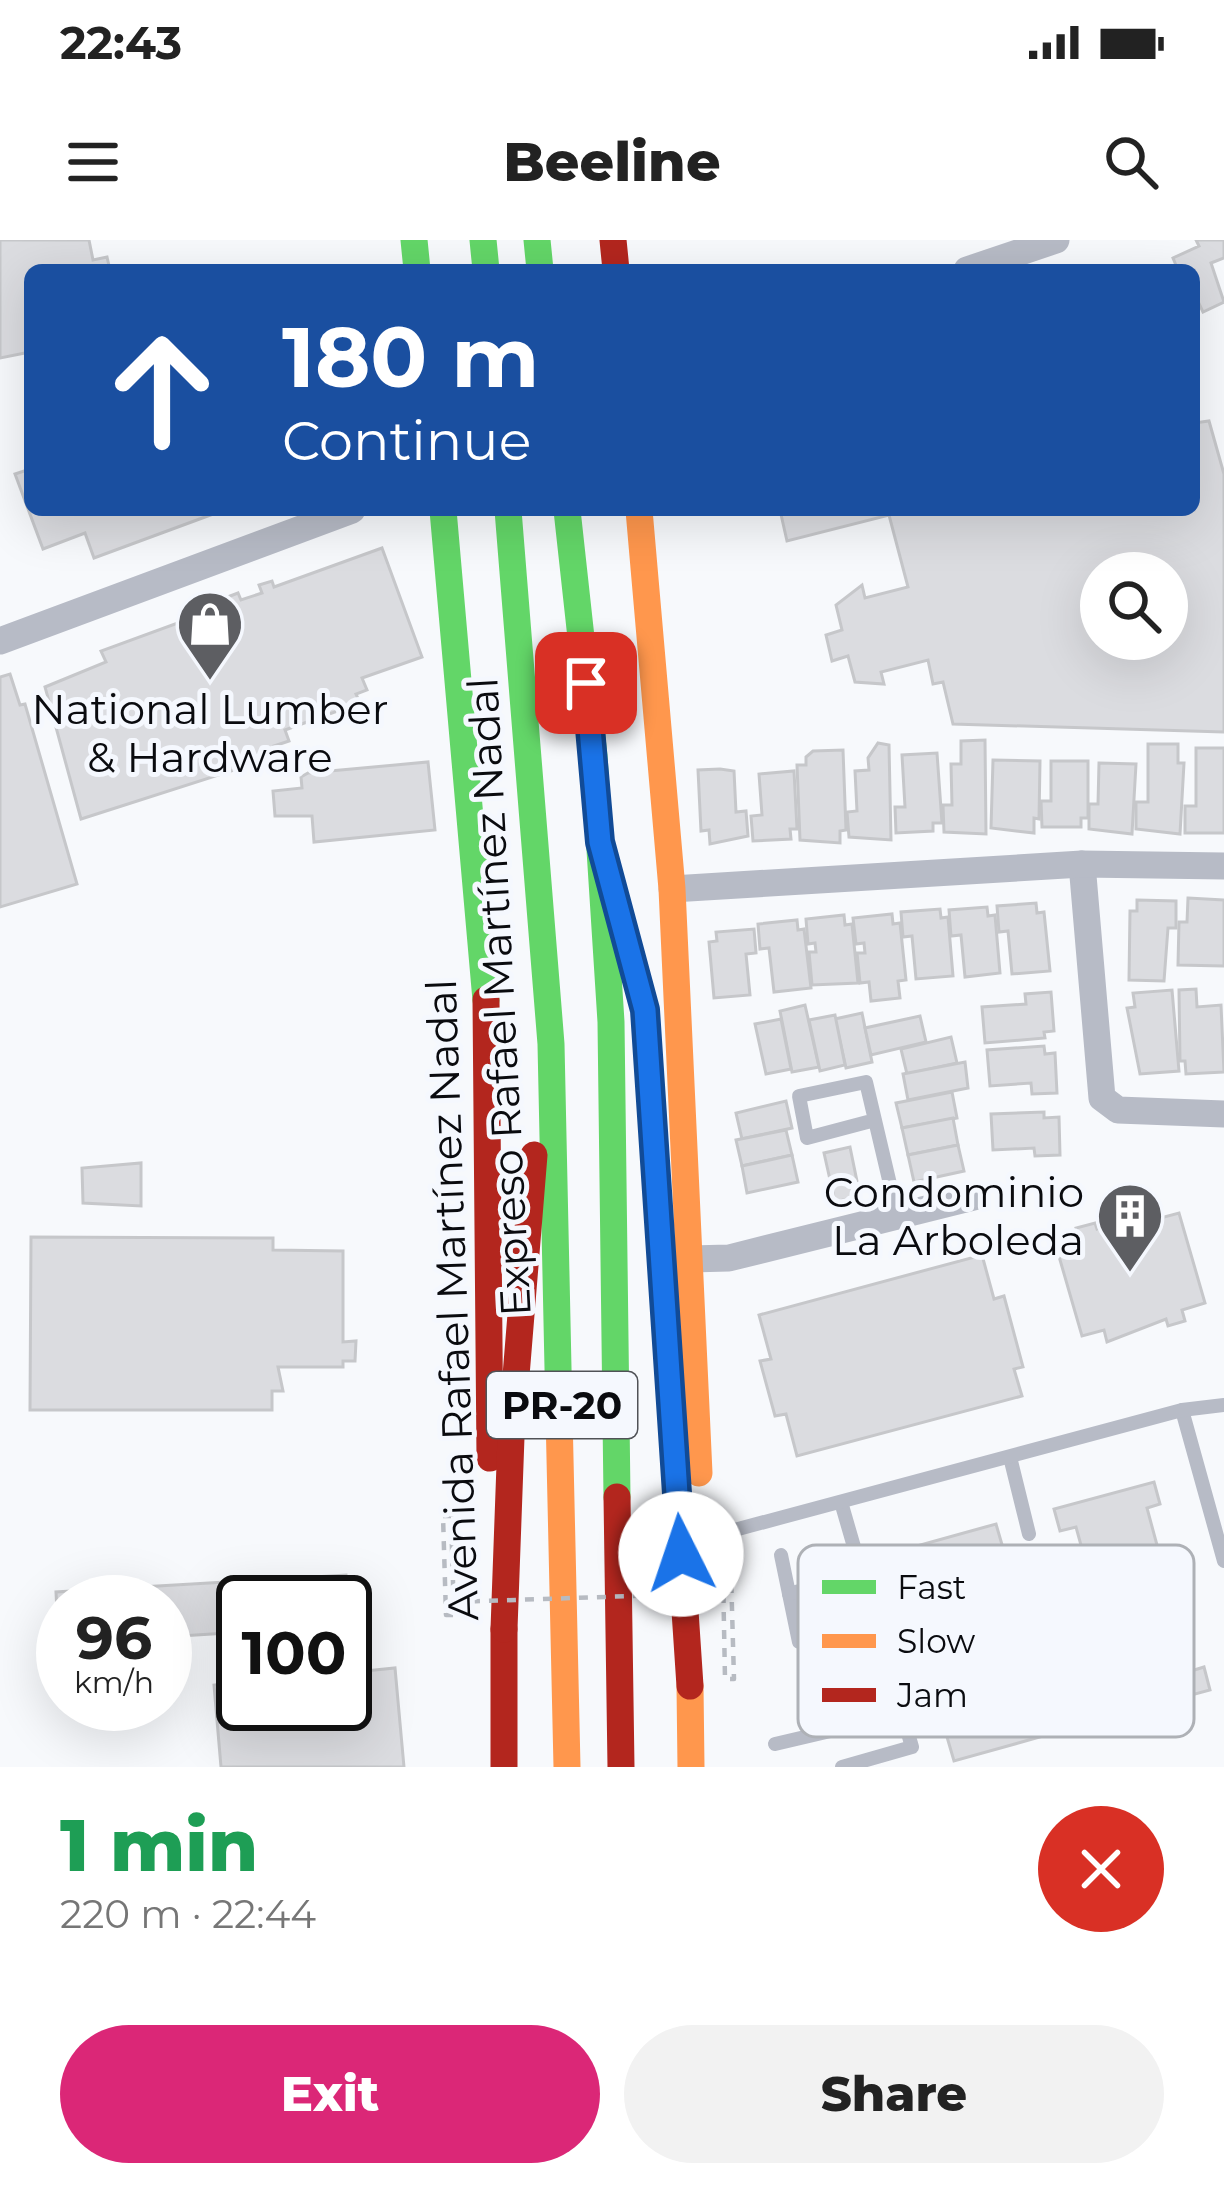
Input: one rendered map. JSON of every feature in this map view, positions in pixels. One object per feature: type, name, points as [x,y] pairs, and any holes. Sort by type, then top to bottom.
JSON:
[{"type":"main road","name":"Avenida Rafael Martínez Nadal","points":[[444,516],[486,971],[494,1582],[504,1629],[504,1767]]},
{"type":"main road","name":"Expreso Rafael Martínez Nadal","points":[[508,516],[551,1044],[567,1767]]},
{"type":"main road","name":"PR-20","points":[[568,516],[600,842],[618,1251],[621,1767]]},
{"type":"main road","points":[[640,516],[672,889],[690,1259],[701,1539],[690,1686]]},
{"type":"main road","points":[[600,842],[645,1010],[690,1686],[691,1767]]},
{"type":"main road","points":[[504,1629],[526,1204],[551,1044]]},
{"type":"street","points":[[985,264],[1056,240]]},
{"type":"street","points":[[0,640],[336,516]]},
{"type":"street","points":[[672,889],[1082,864],[1224,866]]},
{"type":"street","points":[[1082,864],[1102,1098],[1118,1109],[1224,1114]]},
{"type":"street","points":[[690,1259],[729,1258],[974,1197]]},
{"type":"lane","points":[[875,1120],[808,1138],[799,1096],[866,1082],[875,1120],[898,1218]]},
{"type":"lane","points":[[701,1539],[1182,1410],[1224,1405]]},
{"type":"lane","points":[[1182,1410],[1224,1562]]},
{"type":"lane","points":[[1010,1457],[1029,1534]]},
{"type":"lane","points":[[841,1502],[854,1545]]},
{"type":"lane","points":[[781,1555],[798,1637]]},
{"type":"lane","points":[[789,1594],[798,1591]]},
{"type":"lane","points":[[775,1744],[805,1737]]},
{"type":"lane","points":[[842,1767],[912,1747],[909,1737]]},
{"type":"path","points":[[443,1516],[451,1516],[453,1602],[454,1615],[446,1615],[443,1516]]},
{"type":"path","points":[[723,1574],[731,1574],[734,1679],[725,1679],[723,1594],[723,1574]]},
{"type":"path","points":[[453,1602],[723,1594]]},
{"type":"building","points":[[0,240],[89,240],[93,260],[107,257],[109,264],[24,264],[24,353],[0,358]]},
{"type":"building","points":[[1196,240],[1224,240],[1224,258],[1211,263],[1224,302],[1203,312],[1200,264],[1176,264],[1173,258],[1199,246]]},
{"type":"building","points":[[1209,421],[1224,474],[1224,732],[953,724],[943,682],[933,684],[928,660],[881,672],[884,684],[855,682],[848,656],[832,661],[826,635],[842,630],[836,605],[862,585],[865,598],[908,587],[889,516],[1200,516],[1200,422]]},
{"type":"building","points":[[24,471],[24,498],[15,474]]},
{"type":"building","points":[[31,516],[208,516],[94,558],[85,533],[43,549]]},
{"type":"building","points":[[781,516],[885,516],[787,541]]},
{"type":"building","name":"National Lumber & Hardware","points":[[382,548],[422,657],[362,678],[367,690],[356,694],[360,703],[285,730],[289,741],[274,746],[278,756],[81,819],[45,687],[106,662],[101,651],[227,605],[225,598],[238,593],[241,600],[262,593],[259,585],[272,581],[274,587]]},
{"type":"building","points":[[10,674],[20,705],[25,704],[77,884],[0,907],[0,677]]},
{"type":"building","points":[[985,740],[986,834],[944,832],[943,805],[952,805],[951,764],[961,764],[961,741]]},
{"type":"building","points":[[878,743],[889,745],[891,840],[849,837],[847,812],[857,811],[855,771],[869,770],[868,758]]},
{"type":"building","points":[[1148,744],[1178,744],[1178,763],[1184,763],[1180,834],[1136,829],[1136,802],[1148,802]]},
{"type":"building","points":[[1196,748],[1224,748],[1224,833],[1185,833],[1185,806],[1196,806]]},
{"type":"building","points":[[843,750],[846,830],[840,831],[840,843],[800,840],[797,765],[806,765],[813,751]]},
{"type":"building","points":[[937,753],[942,823],[933,823],[933,831],[896,833],[895,807],[905,807],[902,755]]},
{"type":"building","points":[[993,760],[1040,761],[1039,819],[1034,818],[1034,833],[991,828]]},
{"type":"building","points":[[1051,761],[1088,761],[1088,818],[1081,818],[1081,827],[1042,827],[1041,801],[1051,801]]},
{"type":"building","points":[[428,762],[435,830],[314,842],[312,816],[275,816],[273,791],[302,788],[301,777],[308,773]]},
{"type":"building","points":[[1099,763],[1136,764],[1132,834],[1089,829],[1089,804],[1098,804]]},
{"type":"building","points":[[698,770],[734,771],[736,812],[746,811],[748,836],[710,844],[709,830],[701,831]]},
{"type":"building","points":[[794,771],[797,829],[790,829],[791,839],[753,841],[751,816],[762,815],[759,774]]},
{"type":"building","points":[[1188,898],[1224,900],[1224,966],[1178,965],[1179,922],[1187,922]]},
{"type":"building","points":[[1137,900],[1176,901],[1176,928],[1168,928],[1164,981],[1129,980],[1130,911],[1137,911]]},
{"type":"building","points":[[1036,903],[1037,913],[1044,912],[1050,971],[1012,974],[1008,931],[999,932],[997,906]]},
{"type":"building","points":[[987,907],[988,916],[995,915],[1000,973],[965,977],[961,935],[951,936],[949,910]]},
{"type":"building","points":[[940,909],[941,918],[948,917],[953,976],[916,979],[912,936],[903,937],[901,912]]},
{"type":"building","points":[[892,914],[893,924],[900,923],[906,980],[898,981],[900,998],[871,1001],[869,982],[860,983],[857,953],[865,953],[864,943],[856,944],[853,918]]},
{"type":"building","points":[[844,915],[845,925],[852,924],[858,983],[812,985],[809,952],[816,952],[815,943],[808,944],[806,919]]},
{"type":"building","points":[[797,920],[798,930],[804,929],[811,988],[774,992],[769,948],[760,949],[758,924]]},
{"type":"building","points":[[754,929],[756,953],[746,954],[750,995],[714,998],[709,942],[717,941],[716,932]]},
{"type":"building","points":[[1196,989],[1197,1007],[1221,1005],[1224,1072],[1186,1074],[1185,1061],[1180,1061],[1179,990]]},
{"type":"building","points":[[1172,990],[1179,1071],[1140,1074],[1127,1008],[1135,1007],[1133,993]]},
{"type":"building","points":[[1051,992],[1054,1031],[1044,1032],[1045,1038],[985,1043],[982,1007],[1026,1004],[1025,994]]},
{"type":"building","points":[[805,1005],[819,1067],[792,1072],[780,1011]]},
{"type":"building","points":[[862,1013],[872,1062],[846,1068],[835,1019]]},
{"type":"building","points":[[835,1015],[845,1065],[820,1071],[809,1020]]},
{"type":"building","points":[[920,1016],[926,1042],[871,1055],[865,1028]]},
{"type":"building","points":[[781,1019],[791,1069],[766,1074],[755,1024]]},
{"type":"building","points":[[951,1037],[957,1063],[907,1074],[901,1049]]},
{"type":"building","points":[[1044,1046],[1045,1054],[1055,1053],[1057,1093],[1032,1094],[1031,1083],[990,1086],[987,1050]]},
{"type":"building","points":[[965,1062],[968,1088],[908,1100],[903,1074]]},
{"type":"building","points":[[952,1092],[957,1118],[902,1128],[896,1103]]},
{"type":"building","points":[[786,1101],[792,1128],[742,1139],[736,1113]]},
{"type":"building","points":[[1044,1112],[1044,1118],[1059,1117],[1060,1155],[1035,1156],[1034,1148],[993,1150],[991,1114]]},
{"type":"building","points":[[953,1118],[958,1145],[908,1155],[902,1128]]},
{"type":"building","points":[[786,1130],[792,1155],[742,1166],[736,1140]]},
{"type":"building","points":[[958,1145],[964,1171],[914,1182],[908,1155]]},
{"type":"building","points":[[850,1147],[860,1196],[835,1202],[824,1153]]},
{"type":"building","points":[[792,1155],[798,1182],[747,1193],[742,1166]]},
{"type":"building","points":[[141,1163],[141,1206],[83,1203],[82,1168]]},
{"type":"building","name":"Condominio La Arboleda","points":[[1154,1207],[1157,1219],[1179,1213],[1205,1303],[1182,1310],[1185,1321],[1168,1326],[1166,1319],[1107,1342],[1104,1330],[1082,1336],[1056,1246],[1079,1240],[1076,1228],[1095,1223],[1097,1229]]},
{"type":"building","points":[[31,1237],[273,1238],[273,1250],[343,1251],[343,1342],[356,1341],[355,1361],[343,1361],[343,1367],[278,1367],[283,1391],[272,1391],[272,1410],[30,1410]]},
{"type":"building","points":[[982,1255],[994,1299],[1004,1296],[1023,1367],[1014,1369],[1022,1396],[797,1456],[786,1414],[775,1416],[760,1361],[771,1359],[759,1315]]},
{"type":"building","points":[[1154,1482],[1160,1504],[1147,1508],[1157,1545],[1081,1545],[1076,1527],[1060,1531],[1054,1509]]},
{"type":"building","points":[[996,1524],[1002,1545],[920,1545]]},
{"type":"building","points":[[216,1583],[216,1634],[192,1635],[192,1584]]},
{"type":"building","points":[[1204,1667],[1210,1690],[1194,1694],[1194,1670]]},
{"type":"building","points":[[395,1668],[404,1767],[221,1767],[218,1731],[372,1731],[372,1670]]},
{"type":"building","points":[[947,1737],[1040,1737],[954,1761]]},
{"type":"traffic: fast","points":[[414,240],[416,264]]},
{"type":"traffic: fast","points":[[483,240],[485,264]]},
{"type":"traffic: fast","points":[[537,240],[539,264]]},
{"type":"traffic: fast","points":[[444,516],[486,1000]]},
{"type":"traffic: fast","points":[[508,516],[551,1044],[559,1414]]},
{"type":"traffic: fast","points":[[568,516],[594,756],[611,1022],[617,1497]]},
{"type":"traffic: slow","points":[[640,516],[672,889],[699,1473]]},
{"type":"traffic: slow","points":[[559,1414],[567,1767]]},
{"type":"traffic: slow","points":[[690,1686],[691,1767]]},
{"type":"traffic: jam","points":[[613,240],[615,264]]},
{"type":"traffic: jam","points":[[627,945],[645,1010],[690,1686]]},
{"type":"traffic: jam","points":[[486,1000],[490,1458]]},
{"type":"traffic: jam","points":[[504,1629],[511,1437],[534,1155]]},
{"type":"traffic: jam","points":[[617,1497],[621,1767]]},
{"type":"traffic: jam","points":[[504,1629],[504,1767]]},
{"type":"place","name":"National Lumber & Hardware","points":[[210,683]]},
{"type":"place","name":"Condominio La Arboleda","points":[[1130,1275]]},
{"type":"route","points":[[586,683],[600,842],[645,1010],[681,1554]]}]
